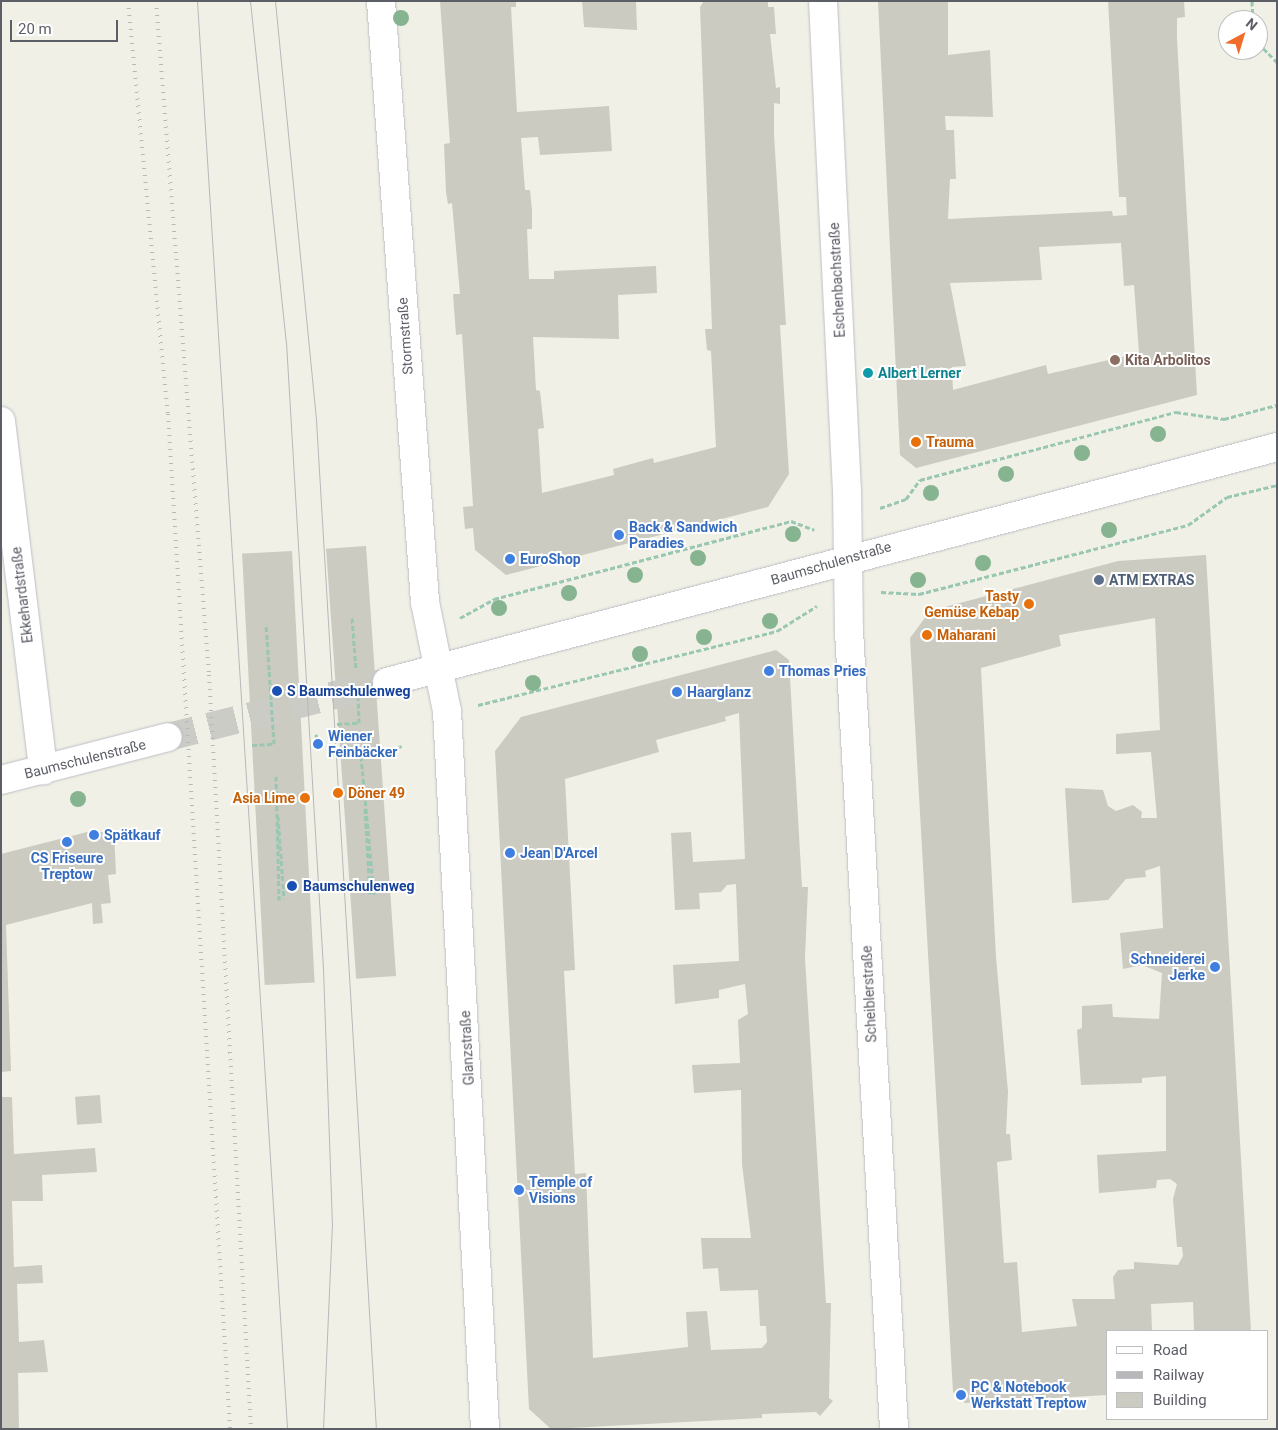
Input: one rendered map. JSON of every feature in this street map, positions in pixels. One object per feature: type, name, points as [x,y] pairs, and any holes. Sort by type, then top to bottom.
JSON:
[{"type":"street","name":"Stormstraße","points":[[382,1],[425,602],[438,669]]},
{"type":"street","name":"Eschenbachstraße","points":[[823,1],[848,558]]},
{"type":"street","name":"Ekkehardstraße","points":[[1,421],[43,770]]},
{"type":"street","name":"Baumschulenstraße","points":[[387,682],[848,558],[1277,447]]},
{"type":"street","name":"Scheiblerstraße","points":[[848,558],[894,1429]]},
{"type":"street","name":"Glanzstraße","points":[[438,669],[447,711],[458,877],[486,1429]]},
{"type":"street","name":"Baumschulenstraße","points":[[1,780],[168,737]]},
{"type":"path","points":[[1268,53],[1277,62]]},
{"type":"path","points":[[893,503],[906,499],[920,480],[1176,412],[1224,419],[1277,405]]},
{"type":"path","points":[[875,592],[919,594],[1188,525],[1227,497],[1277,485]]},
{"type":"path","points":[[494,599],[791,521],[814,530]]},
{"type":"path","points":[[485,706],[777,631],[810,608]]},
{"type":"path","points":[[352,618],[355,662]]},
{"type":"path","points":[[252,745],[274,744],[266,624]]},
{"type":"path","points":[[337,724],[359,723],[357,695]]},
{"type":"path","points":[[316,734],[316,744]]},
{"type":"path","points":[[391,749],[402,746]]},
{"type":"path","points":[[361,756],[372,894]]},
{"type":"path","points":[[276,776],[281,900]]},
{"type":"building","points":[[440,1],[516,1],[516,7],[511,7],[517,112],[609,106],[612,151],[540,155],[538,137],[521,138],[525,190],[530,190],[532,210],[532,229],[527,229],[529,279],[554,279],[554,271],[656,266],[657,293],[618,295],[619,339],[533,337],[536,390],[540,391],[544,428],[538,429],[542,493],[614,475],[613,469],[653,458],[654,463],[716,447],[711,351],[707,350],[705,329],[712,329],[700,7],[704,1],[768,1],[768,7],[774,7],[776,34],[770,34],[776,88],[780,87],[780,104],[774,103],[774,135],[786,325],[780,325],[789,474],[768,507],[506,575],[475,550],[473,528],[465,529],[463,507],[473,506],[462,334],[456,335],[453,294],[460,294],[452,203],[448,204],[446,192],[444,144],[450,143]]},
{"type":"building","points":[[582,1],[636,1],[637,30],[584,27]]},
{"type":"building","points":[[878,1],[948,1],[948,55],[990,50],[993,117],[945,116],[946,130],[954,130],[956,179],[950,179],[948,219],[1112,211],[1113,216],[1127,215],[1126,197],[1119,197],[1108,1],[1184,1],[1185,17],[1177,18],[1177,39],[1197,395],[916,468],[900,455]],"holes":[[[1121,243],[1124,286],[1134,285],[1139,353],[1048,374],[1046,365],[953,390],[952,367],[966,366],[950,283],[1042,280],[1039,247]]]},
{"type":"building","points":[[366,546],[396,976],[356,979],[326,549]]},
{"type":"building","points":[[292,551],[315,982],[265,985],[242,554]]},
{"type":"building","points":[[1206,555],[1251,1330],[1194,1330],[1193,1302],[1151,1304],[1152,1330],[1106,1330],[1106,1395],[965,1403],[953,1392],[910,638],[930,611],[1118,561]],"holes":[[[1155,618],[1160,730],[1116,734],[1116,754],[1151,752],[1157,818],[1141,818],[1142,812],[1133,805],[1116,811],[1108,806],[1103,790],[1065,788],[1072,903],[1108,900],[1126,879],[1146,877],[1145,871],[1160,866],[1163,928],[1120,933],[1123,969],[1142,965],[1162,973],[1159,1019],[1113,1017],[1112,1004],[1082,1006],[1082,1028],[1077,1030],[1081,1085],[1142,1083],[1142,1078],[1166,1076],[1166,1151],[1097,1155],[1099,1193],[1156,1188],[1157,1180],[1170,1179],[1177,1184],[1173,1199],[1177,1247],[1182,1247],[1183,1256],[1178,1265],[1134,1262],[1134,1269],[1118,1270],[1113,1277],[1115,1299],[1072,1299],[1077,1326],[1022,1332],[1017,1262],[1004,1263],[997,1162],[1012,1160],[1010,1134],[1006,1134],[1008,1092],[996,957],[981,668],[1061,646],[1059,635]]]},
{"type":"building","points":[[776,650],[789,660],[802,887],[808,887],[805,958],[826,1303],[831,1303],[829,1398],[833,1401],[820,1416],[816,1412],[762,1414],[762,1418],[551,1429],[529,1409],[495,751],[521,717]],"holes":[[[739,713],[745,859],[693,862],[691,832],[671,833],[675,910],[700,909],[699,893],[721,892],[727,885],[736,884],[739,961],[673,965],[675,1004],[719,998],[719,990],[745,984],[748,1014],[738,1020],[740,1063],[692,1065],[694,1093],[741,1090],[742,1164],[751,1238],[701,1238],[703,1269],[718,1268],[720,1291],[758,1290],[760,1326],[766,1326],[767,1342],[762,1348],[711,1350],[707,1311],[686,1312],[688,1347],[593,1358],[586,1173],[575,1174],[564,971],[575,970],[565,779],[659,752],[656,740],[726,721],[725,717]]]},
{"type":"building","points":[[87,832],[114,832],[116,874],[108,875],[111,903],[101,904],[103,923],[93,924],[92,903],[6,925],[11,1071],[1,1072],[1,854]]},
{"type":"building","points":[[100,1095],[102,1123],[77,1125],[75,1097]]},
{"type":"building","points":[[1,1097],[12,1097],[14,1154],[95,1148],[97,1172],[42,1175],[43,1201],[12,1201],[14,1267],[42,1265],[43,1283],[17,1284],[19,1342],[44,1340],[48,1372],[18,1373],[19,1429],[1,1429]]},
{"type":"tunnel","points":[[168,737],[387,682]]},
{"type":"tram line","points":[[197,1],[287,1429]]},
{"type":"tram line","points":[[250,1],[286,342],[323,968],[332,1223],[323,1429]]},
{"type":"tram line","points":[[275,1],[316,420],[376,1429]]},
{"type":"railway","points":[[128,1],[168,414],[230,1429]]},
{"type":"railway","points":[[156,1],[209,675],[251,1429]]},
{"type":"place","name":"Kita Arbolitos","points":[[1115,360]]},
{"type":"place","name":"Albert Lerner","points":[[868,373]]},
{"type":"place","name":"Trauma","points":[[916,442]]},
{"type":"place","name":"Back & Sandwich Paradies","points":[[619,535]]},
{"type":"place","name":"EuroShop","points":[[510,559]]},
{"type":"place","name":"ATM EXTRAS","points":[[1099,580]]},
{"type":"place","name":"Tasty Gemüse Kebap","points":[[1029,604]]},
{"type":"place","name":"Maharani","points":[[927,635]]},
{"type":"place","name":"Thomas Pries","points":[[769,671]]},
{"type":"place","name":"S Baumschulenweg","points":[[277,691]]},
{"type":"place","name":"Haarglanz","points":[[677,692]]},
{"type":"place","name":"Wiener Feinbäcker","points":[[318,744]]},
{"type":"place","name":"Döner 49","points":[[338,793]]},
{"type":"place","name":"Asia Lime","points":[[305,798]]},
{"type":"place","name":"Spätkauf","points":[[94,835]]},
{"type":"place","name":"CS Friseure Treptow","points":[[67,842]]},
{"type":"place","name":"Jean D'Arcel","points":[[510,853]]},
{"type":"place","name":"Baumschulenweg","points":[[292,886]]},
{"type":"place","name":"Schneiderei Jerke","points":[[1215,967]]},
{"type":"place","name":"Temple of Visions","points":[[519,1190]]},
{"type":"place","name":"PC & Notebook Werkstatt Treptow","points":[[961,1395]]}]
